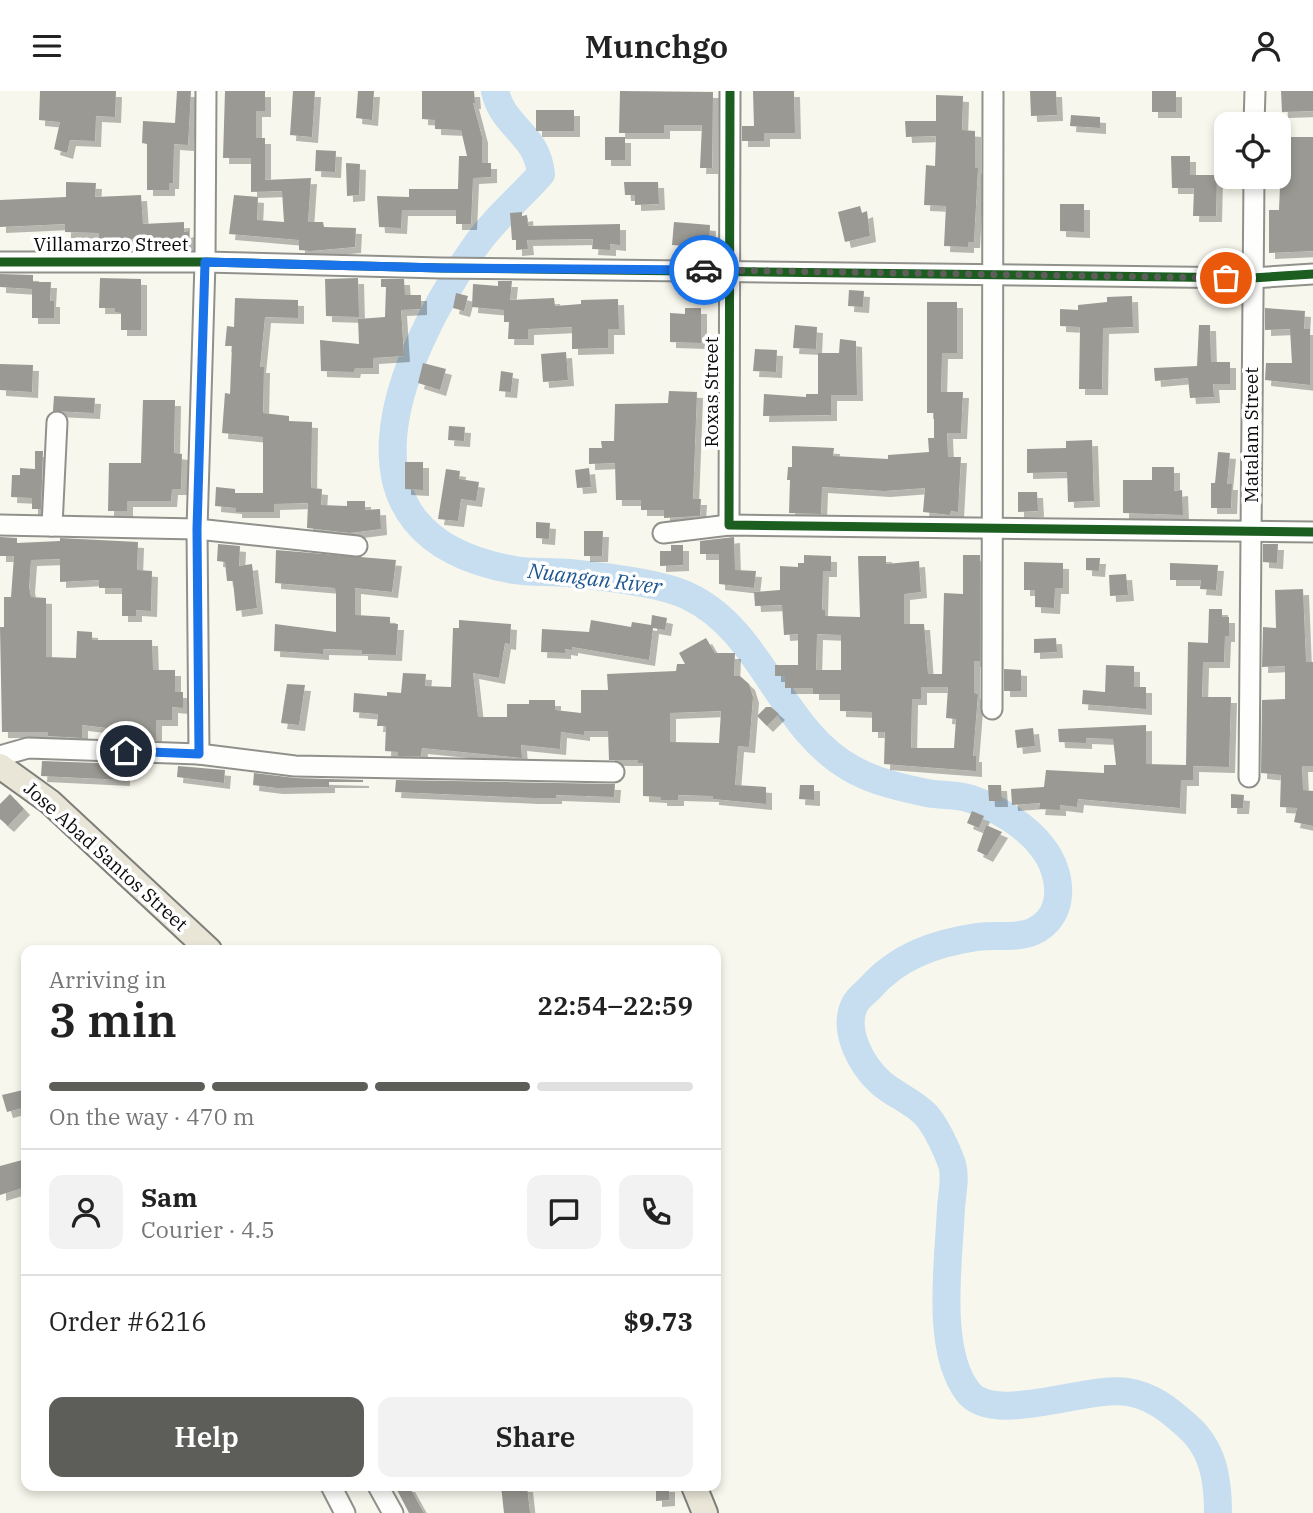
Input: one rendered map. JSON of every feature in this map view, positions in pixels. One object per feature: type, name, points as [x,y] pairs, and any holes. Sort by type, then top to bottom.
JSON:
[{"type":"main road","name":"Jose Abad Santos Street","points":[[0,766],[50,801],[204,945]]},
{"type":"main road","points":[[696,1491],[705,1513]]},
{"type":"street","points":[[199,754],[197,529],[205,262],[206,91]]},
{"type":"street","name":"Roxas Street","points":[[729,525],[730,91]]},
{"type":"street","points":[[992,709],[993,91]]},
{"type":"street","points":[[1254,112],[1255,91]]},
{"type":"street","name":"Matalam Street","points":[[1249,777],[1254,189]]},
{"type":"street","name":"Villamarzo Street","points":[[0,262],[205,262],[441,268],[1252,278],[1313,274]]},
{"type":"street","points":[[52,526],[57,422]]},
{"type":"street","points":[[0,525],[197,529],[357,546]]},
{"type":"street","points":[[663,533],[729,525],[1313,532]]},
{"type":"street","points":[[0,756],[28,748],[199,754],[295,766],[614,772]]},
{"type":"street","points":[[334,1491],[345,1513]]},
{"type":"street","points":[[381,1491],[393,1513]]},
{"type":"building","points":[[40,91],[116,91],[115,117],[96,116],[95,141],[70,140],[67,153],[54,149],[60,122],[39,120]]},
{"type":"building","points":[[177,91],[191,91],[188,145],[174,144],[173,183],[169,183],[169,190],[147,190],[147,144],[142,143],[143,121],[175,123]]},
{"type":"building","points":[[225,91],[265,91],[265,111],[256,111],[256,138],[265,138],[265,180],[311,178],[308,222],[323,222],[324,227],[356,228],[355,247],[299,250],[299,240],[229,234],[234,195],[258,197],[257,220],[284,222],[282,191],[251,192],[251,158],[223,158]]},
{"type":"building","points":[[293,91],[315,91],[312,137],[290,135]]},
{"type":"building","points":[[358,91],[374,91],[372,120],[356,118]]},
{"type":"building","points":[[422,91],[474,91],[473,103],[482,137],[482,163],[491,163],[491,177],[473,178],[471,224],[456,224],[456,210],[402,210],[401,228],[379,227],[377,196],[409,197],[409,189],[458,189],[459,156],[467,156],[461,130],[435,129],[435,120],[422,119]]},
{"type":"building","points":[[620,91],[713,92],[712,168],[700,168],[702,125],[664,125],[664,133],[619,133]]},
{"type":"building","points":[[753,91],[794,91],[795,133],[764,133],[764,141],[742,141],[742,126],[754,126]]},
{"type":"building","points":[[1030,91],[1056,91],[1057,115],[1031,116]]},
{"type":"building","points":[[1152,91],[1176,91],[1176,112],[1152,112]]},
{"type":"building","points":[[1281,91],[1313,91],[1313,111],[1282,112]]},
{"type":"building","points":[[936,95],[963,96],[962,130],[975,131],[975,168],[978,168],[974,242],[968,242],[968,247],[944,246],[946,206],[924,205],[926,165],[935,166],[936,136],[906,137],[905,121],[936,121]]},
{"type":"building","points":[[536,110],[574,110],[574,131],[536,131]]},
{"type":"building","points":[[1071,115],[1100,117],[1100,128],[1070,126]]},
{"type":"building","points":[[605,137],[625,137],[625,160],[605,160]]},
{"type":"building","points":[[1291,137],[1313,137],[1313,251],[1269,253],[1269,210],[1279,210],[1280,189],[1291,189]]},
{"type":"building","points":[[316,150],[336,151],[335,172],[315,171]]},
{"type":"building","points":[[1171,156],[1190,156],[1190,175],[1214,175],[1216,216],[1193,216],[1194,188],[1172,188]]},
{"type":"building","points":[[346,163],[360,164],[359,195],[347,196]]},
{"type":"building","points":[[66,182],[96,183],[95,197],[141,195],[143,224],[184,222],[184,232],[189,231],[190,246],[154,249],[153,238],[99,241],[99,233],[65,232],[65,224],[0,227],[0,200],[66,197]]},
{"type":"building","points":[[624,182],[658,182],[659,204],[635,205],[635,195],[625,195]]},
{"type":"building","points":[[1060,204],[1084,204],[1084,232],[1060,231]]},
{"type":"building","points":[[860,206],[862,213],[867,211],[870,236],[845,242],[838,212]]},
{"type":"building","points":[[522,212],[522,216],[527,215],[528,226],[620,224],[620,245],[610,244],[610,250],[592,249],[593,239],[527,240],[528,249],[516,250],[516,240],[512,240],[510,213]]},
{"type":"building","points":[[674,222],[710,225],[709,248],[672,245]]},
{"type":"building","points":[[0,274],[33,275],[33,282],[51,282],[50,301],[54,301],[54,318],[32,318],[32,289],[0,287]]},
{"type":"building","points":[[100,278],[141,279],[141,330],[121,330],[121,313],[115,312],[115,308],[99,308]]},
{"type":"building","points":[[358,278],[359,317],[326,316],[325,279]]},
{"type":"building","points":[[381,279],[404,279],[405,295],[421,295],[421,309],[401,310],[404,356],[373,358],[373,368],[355,368],[354,372],[321,371],[320,340],[359,344],[358,319],[385,317],[386,287],[381,287]]},
{"type":"building","points":[[498,281],[512,281],[510,300],[554,298],[555,306],[581,304],[581,300],[618,299],[619,329],[608,329],[608,348],[572,349],[572,327],[528,329],[528,339],[508,339],[509,322],[504,322],[504,310],[472,307],[473,284],[498,286]]},
{"type":"building","points":[[849,290],[864,291],[863,307],[848,306]]},
{"type":"building","points":[[456,293],[468,296],[464,311],[453,308]]},
{"type":"building","points":[[1132,296],[1133,327],[1103,328],[1102,389],[1079,389],[1080,327],[1060,326],[1060,309],[1078,310],[1078,305],[1107,302],[1107,297]]},
{"type":"building","points":[[235,298],[298,300],[298,318],[265,317],[260,367],[264,367],[263,413],[289,416],[289,421],[312,422],[311,488],[322,489],[321,505],[347,506],[347,501],[365,501],[365,510],[380,509],[381,529],[350,533],[307,528],[308,503],[274,504],[274,512],[236,512],[236,508],[215,506],[216,487],[235,489],[235,493],[263,493],[263,437],[222,433],[225,393],[230,394],[232,346],[225,346],[227,326],[234,327]]},
{"type":"building","points":[[927,302],[957,302],[957,353],[942,353],[941,392],[963,392],[961,433],[947,433],[948,457],[961,457],[958,512],[951,511],[950,515],[923,512],[925,488],[884,491],[822,487],[821,514],[789,513],[790,480],[787,480],[788,467],[792,467],[792,446],[834,448],[833,456],[888,459],[888,455],[929,452],[928,438],[934,438],[934,413],[927,413]]},
{"type":"building","points":[[685,308],[701,308],[701,343],[670,342],[670,313],[685,314]]},
{"type":"building","points":[[1265,308],[1305,311],[1304,329],[1310,329],[1310,385],[1265,380],[1266,363],[1292,363],[1290,329],[1265,330]]},
{"type":"building","points":[[795,325],[817,327],[816,349],[793,348]]},
{"type":"building","points":[[1199,325],[1210,325],[1211,362],[1230,362],[1230,384],[1213,384],[1214,397],[1190,398],[1188,378],[1155,381],[1154,368],[1197,366]]},
{"type":"building","points":[[840,339],[856,341],[857,395],[831,395],[831,415],[763,416],[764,394],[806,397],[806,394],[818,394],[818,353],[839,353]]},
{"type":"building","points":[[755,349],[777,350],[776,372],[753,371]]},
{"type":"building","points":[[566,352],[568,380],[543,382],[541,354]]},
{"type":"building","points":[[423,363],[446,369],[440,390],[418,383]]},
{"type":"building","points":[[0,364],[33,365],[32,392],[0,390]]},
{"type":"building","points":[[501,371],[513,373],[511,392],[499,391]]},
{"type":"building","points":[[669,391],[697,392],[693,499],[701,499],[700,516],[664,518],[664,510],[641,510],[641,500],[616,500],[615,463],[589,464],[589,448],[602,448],[601,441],[614,441],[615,404],[668,403]]},
{"type":"building","points":[[54,396],[95,398],[94,413],[53,411]]},
{"type":"building","points":[[143,400],[175,400],[174,453],[182,454],[181,489],[172,489],[171,501],[127,501],[127,511],[108,511],[109,463],[141,463]]},
{"type":"building","points":[[449,426],[465,427],[464,441],[448,440]]},
{"type":"building","points":[[1092,440],[1094,501],[1068,502],[1067,472],[1027,473],[1027,449],[1066,448],[1066,441]]},
{"type":"building","points":[[35,451],[43,451],[41,509],[32,509],[32,498],[11,497],[12,475],[20,475],[20,468],[35,469]]},
{"type":"building","points":[[1218,452],[1230,453],[1227,484],[1232,484],[1231,508],[1211,508],[1211,483],[1215,483]]},
{"type":"building","points":[[405,462],[423,462],[423,490],[405,489]]},
{"type":"building","points":[[1152,467],[1174,467],[1174,491],[1182,490],[1183,515],[1123,513],[1123,480],[1152,480]]},
{"type":"building","points":[[589,468],[591,487],[577,488],[575,470]]},
{"type":"building","points":[[446,469],[460,471],[459,479],[479,482],[476,501],[461,499],[458,521],[438,519]]},
{"type":"building","points":[[1018,492],[1037,492],[1038,511],[1018,512]]},
{"type":"building","points":[[536,522],[550,523],[549,539],[536,538]]},
{"type":"building","points":[[584,531],[603,531],[602,556],[584,556]]},
{"type":"building","points":[[0,537],[17,538],[17,543],[60,541],[60,538],[138,542],[137,570],[152,571],[151,611],[136,610],[136,616],[122,616],[122,588],[99,588],[99,580],[60,582],[60,559],[31,560],[29,587],[31,597],[46,598],[46,657],[76,658],[77,631],[92,632],[92,640],[152,640],[153,670],[175,670],[175,692],[183,692],[183,708],[172,707],[172,720],[156,720],[156,740],[125,739],[125,730],[82,725],[82,738],[48,736],[48,732],[2,732],[0,627],[4,627],[4,597],[11,597],[14,556],[0,556]]},
{"type":"building","points":[[734,537],[735,570],[756,571],[754,588],[719,584],[719,554],[700,554],[700,541]]},
{"type":"building","points":[[218,544],[240,546],[239,566],[252,564],[257,608],[236,611],[233,581],[227,581],[225,562],[217,561]]},
{"type":"building","points":[[1263,544],[1278,544],[1277,563],[1263,562]]},
{"type":"building","points":[[671,545],[683,545],[683,565],[660,566],[660,551],[671,551]]},
{"type":"building","points":[[276,550],[396,560],[392,592],[355,588],[355,615],[390,617],[390,624],[398,624],[396,655],[362,654],[362,650],[323,649],[323,654],[274,651],[275,624],[336,632],[335,588],[275,583]]},
{"type":"building","points":[[804,555],[831,556],[831,571],[823,571],[822,610],[825,610],[825,616],[860,617],[858,556],[886,556],[886,564],[919,561],[921,592],[904,594],[904,624],[924,624],[928,674],[942,674],[944,593],[963,594],[963,555],[980,555],[980,661],[974,661],[974,693],[978,694],[973,756],[976,756],[976,771],[884,764],[885,732],[872,732],[872,712],[840,711],[840,694],[813,694],[813,688],[785,688],[785,676],[775,676],[775,665],[798,665],[798,634],[784,635],[782,605],[755,606],[754,592],[780,590],[780,566],[798,567],[798,563],[804,563]],"holes":[[[817,634],[841,635],[841,670],[816,670]],[[921,687],[948,687],[946,718],[956,719],[954,748],[911,748],[912,699],[921,699]]]},
{"type":"building","points":[[1086,558],[1100,558],[1099,571],[1086,570]]},
{"type":"building","points":[[1024,562],[1063,563],[1063,588],[1055,588],[1054,608],[1035,607],[1035,590],[1024,590]]},
{"type":"building","points":[[1170,563],[1218,565],[1216,590],[1200,589],[1201,580],[1170,580]]},
{"type":"building","points":[[1126,574],[1128,595],[1110,596],[1109,575]]},
{"type":"building","points":[[1303,589],[1306,662],[1313,662],[1313,766],[1302,766],[1303,790],[1313,791],[1313,826],[1294,822],[1297,808],[1280,807],[1281,775],[1261,773],[1262,700],[1285,699],[1285,666],[1262,667],[1263,627],[1276,628],[1275,590]]},
{"type":"building","points":[[1209,609],[1222,609],[1222,617],[1229,617],[1224,662],[1203,662],[1202,697],[1231,697],[1229,767],[1193,766],[1193,780],[1181,780],[1180,808],[1078,799],[1077,807],[1060,805],[1060,810],[1039,809],[1040,803],[1012,805],[1011,789],[1044,787],[1046,770],[1104,773],[1104,765],[1116,765],[1113,739],[1086,738],[1086,743],[1059,742],[1058,729],[1146,725],[1146,764],[1186,765],[1188,642],[1208,643]]},
{"type":"building","points":[[652,615],[667,618],[665,630],[653,628],[649,660],[572,647],[572,650],[565,649],[565,653],[541,652],[542,629],[589,632],[591,620],[631,627],[632,622],[651,625]]},
{"type":"building","points":[[459,620],[511,624],[510,644],[505,643],[499,678],[473,673],[478,717],[507,717],[507,704],[529,704],[529,700],[555,700],[555,710],[581,713],[581,690],[608,690],[607,674],[676,671],[677,664],[685,664],[679,653],[706,638],[715,653],[735,653],[734,676],[740,676],[749,684],[753,697],[749,747],[738,746],[735,785],[766,787],[766,804],[713,799],[713,796],[678,795],[678,800],[661,800],[661,797],[643,796],[643,763],[638,763],[638,760],[609,760],[608,731],[584,731],[584,735],[561,732],[560,749],[521,745],[522,758],[422,748],[421,756],[398,756],[398,752],[385,751],[386,726],[377,726],[378,714],[353,712],[354,693],[387,696],[387,692],[401,693],[403,673],[426,674],[425,686],[451,687],[453,628],[459,628]],"holes":[[[721,711],[719,743],[670,742],[670,713]]]},
{"type":"building","points":[[1056,638],[1057,652],[1034,653],[1034,639]]},
{"type":"building","points":[[1106,665],[1134,666],[1134,687],[1146,687],[1146,709],[1082,704],[1083,690],[1105,692]]},
{"type":"building","points":[[1004,669],[1021,670],[1021,691],[1004,691]]},
{"type":"building","points":[[287,684],[305,685],[299,725],[281,723]]},
{"type":"building","points":[[766,707],[771,707],[779,714],[767,726],[757,716]]},
{"type":"building","points":[[1033,728],[1035,746],[1017,748],[1015,730]]},
{"type":"building","points":[[42,761],[124,764],[124,780],[41,776]]},
{"type":"building","points":[[178,766],[225,770],[224,783],[177,777]]},
{"type":"building","points":[[254,773],[363,782],[329,782],[329,787],[277,788],[253,785]]},
{"type":"building","points":[[396,780],[615,784],[614,797],[556,795],[556,798],[533,798],[395,792]]},
{"type":"building","points":[[800,785],[814,785],[814,800],[799,799]]},
{"type":"building","points":[[988,785],[1001,785],[1002,801],[989,801]]},
{"type":"building","points":[[10,794],[24,809],[8,826],[0,819],[0,804]]},
{"type":"building","points":[[1231,794],[1244,795],[1243,808],[1231,808]]},
{"type":"building","points":[[972,811],[984,816],[979,828],[967,823]]},
{"type":"building","points":[[986,825],[1002,832],[987,856],[977,851]]},
{"type":"building","points":[[21,1090],[21,1108],[7,1112],[2,1095]]},
{"type":"building","points":[[21,1160],[21,1189],[0,1195],[0,1166]]},
{"type":"building","points":[[398,1491],[412,1491],[424,1513],[409,1513]]},
{"type":"building","points":[[502,1491],[528,1491],[530,1513],[504,1513]]},
{"type":"building","points":[[656,1491],[669,1491],[669,1500],[656,1501]]},
{"type":"waterway","name":"Nuangan River","points":[[495,91],[505,114],[533,149],[541,174],[481,238],[446,291],[421,339],[403,388],[393,437],[396,482],[415,521],[454,551],[514,570],[613,578],[663,587],[688,596],[714,612],[735,632],[807,731],[829,753],[854,770],[880,781],[927,793],[966,797],[981,803],[1020,825],[1043,848],[1050,858],[1058,882],[1056,906],[1043,925],[1025,934],[984,936],[947,943],[905,959],[881,977],[855,1004],[852,1036],[861,1057],[874,1076],[921,1110],[930,1120],[952,1164],[954,1180],[946,1303],[951,1353],[968,1392],[981,1401],[998,1405],[1020,1405],[1111,1391],[1128,1392],[1152,1400],[1179,1418],[1208,1453],[1215,1476],[1218,1513]]},
{"type":"cycle path","points":[[730,91],[729,525],[1313,532]]},
{"type":"cycle path","points":[[0,262],[205,262],[441,268],[1252,278],[1313,274]]},
{"type":"way so far","points":[[704,270],[1226,278]]},
{"type":"route","points":[[126,751],[199,754],[197,529],[205,262],[441,268],[704,270]]}]
